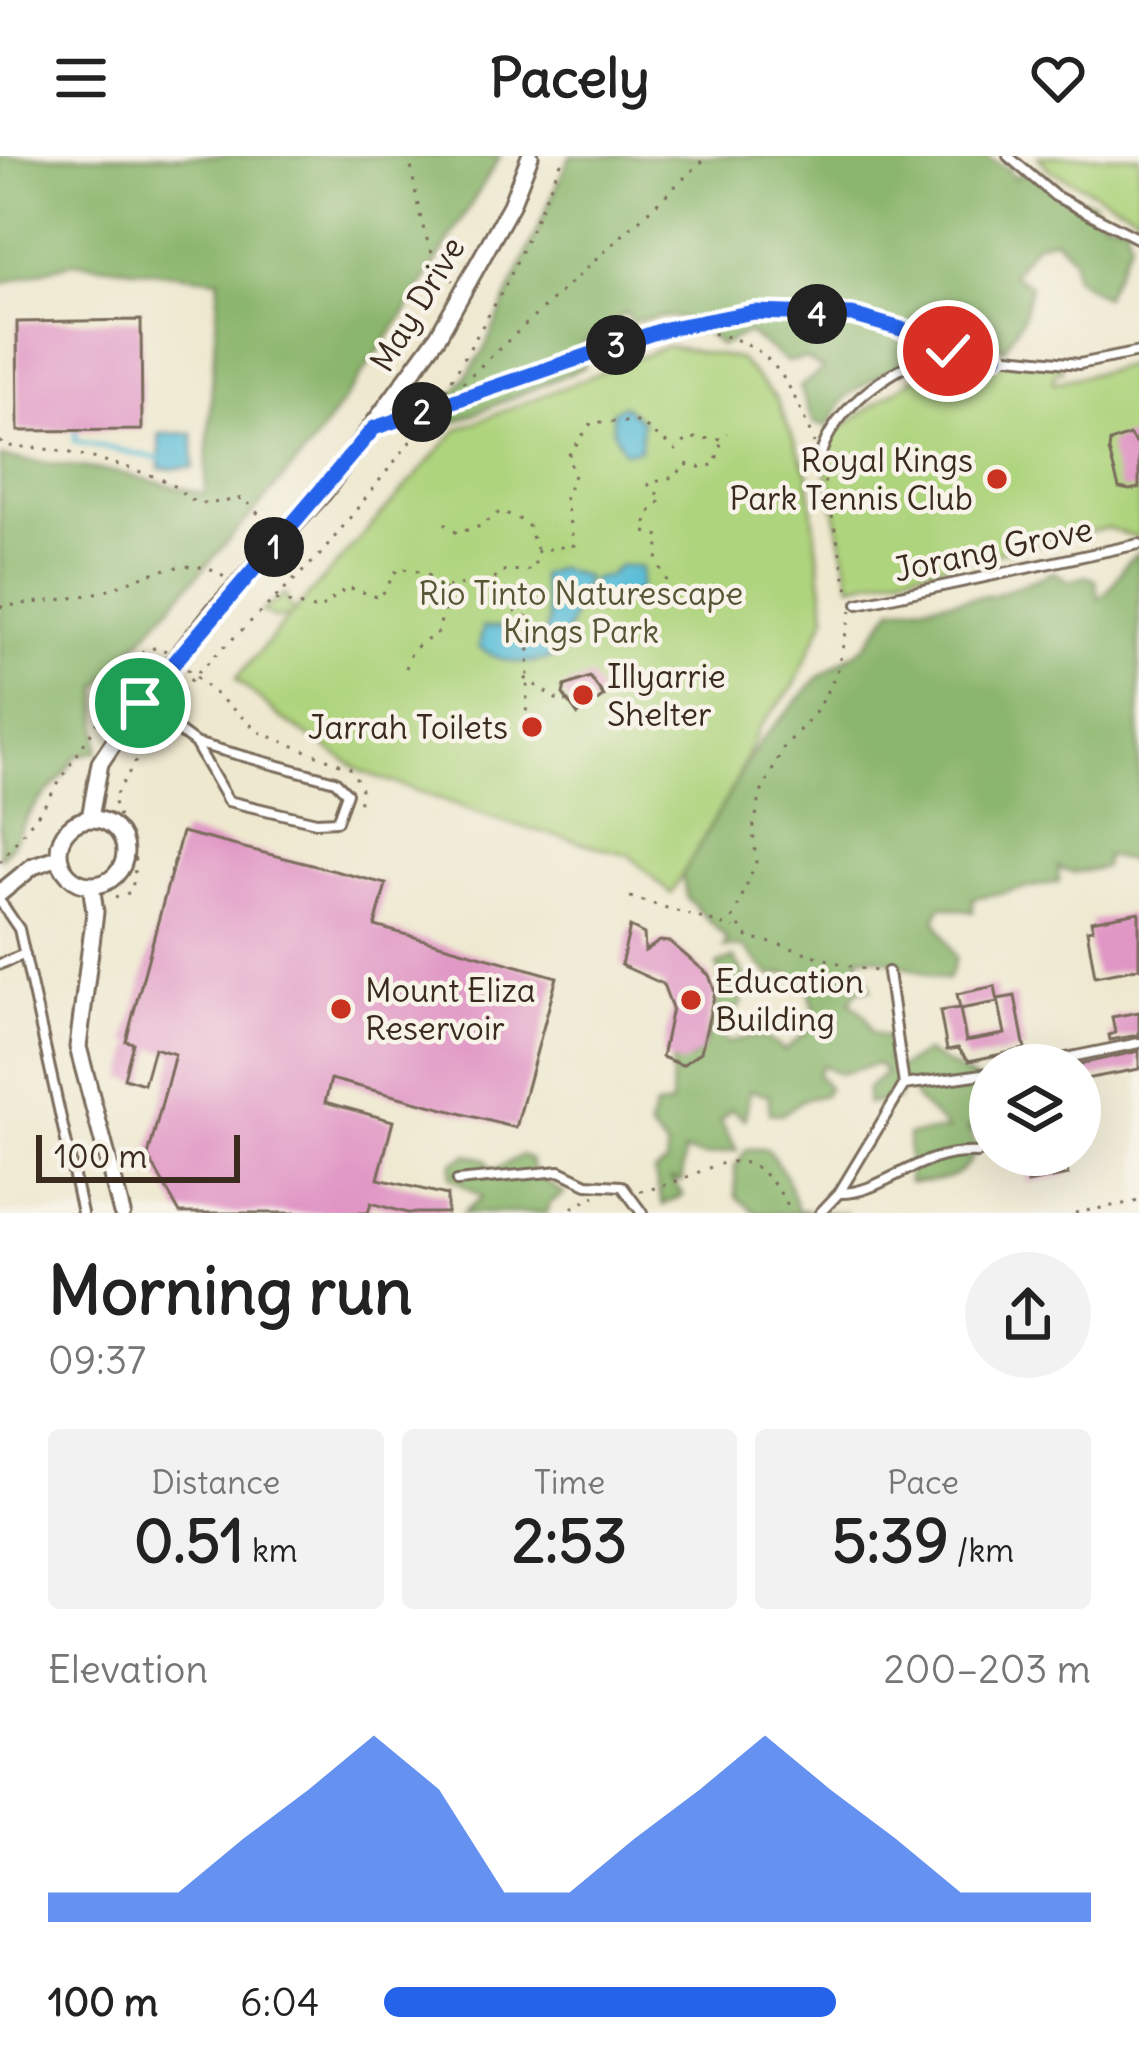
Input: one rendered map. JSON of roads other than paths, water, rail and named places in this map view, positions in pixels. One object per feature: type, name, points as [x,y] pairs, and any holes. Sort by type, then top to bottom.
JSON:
[{"type":"street","name":"May Drive","points":[[90,818],[100,763],[175,658],[374,428],[464,289],[511,206],[530,156]]},
{"type":"street","points":[[90,818],[113,825],[125,845],[121,869],[102,884],[70,877],[59,857],[70,826],[90,818]]},
{"type":"street","points":[[0,897],[33,866],[59,857]]},
{"type":"street","points":[[91,885],[95,912],[78,1047],[122,1213]]},
{"type":"lane","points":[[1009,156],[1055,196],[1139,239]]},
{"type":"lane","points":[[820,458],[824,437],[839,420],[927,355],[948,351],[1079,364],[1139,352]]},
{"type":"lane","points":[[374,428],[436,407]]},
{"type":"lane","name":"Jorang Grove","points":[[858,604],[1139,544]]},
{"type":"lane","points":[[140,703],[195,743],[335,781],[347,793],[346,806],[337,821],[316,823],[227,801],[195,743]]},
{"type":"lane","points":[[0,897],[19,929],[82,1213]]},
{"type":"lane","points":[[0,964],[25,954]]},
{"type":"lane","points":[[820,1213],[839,1193],[904,1085],[888,972]]},
{"type":"lane","points":[[1101,1051],[1139,1043]]},
{"type":"lane","points":[[904,1085],[969,1076]]},
{"type":"lane","points":[[839,1193],[861,1190],[918,1160],[969,1154]]},
{"type":"lane","points":[[458,1181],[525,1170],[560,1171],[586,1184],[631,1192],[642,1213]]},
{"type":"water","points":[[623,405],[642,421],[640,449],[625,452],[613,430],[613,411]]},
{"type":"water","points":[[193,433],[194,468],[160,469],[159,434]]},
{"type":"water","points":[[619,565],[641,568],[640,589],[612,599],[584,595],[593,579],[608,576]]},
{"type":"water","points":[[558,568],[586,577],[559,655],[517,662],[497,658],[479,647],[483,627],[508,627],[520,639],[543,642],[548,620],[540,575]]},
{"type":"waterway","points":[[76,430],[75,441],[160,459]]},
{"type":"place","name":"Royal Kings Park Tennis Club","points":[[997,479]]},
{"type":"place","name":"Illyarrie Shelter","points":[[583,695]]},
{"type":"place","name":"Jarrah Toilets","points":[[532,727]]},
{"type":"place","name":"Education Building","points":[[691,1000]]},
{"type":"place","name":"Mount Eliza Reservoir","points":[[341,1009]]},
{"type":"park label","name":"Rio Tinto Naturescape Kings Park","points":[[581,612]]}]
